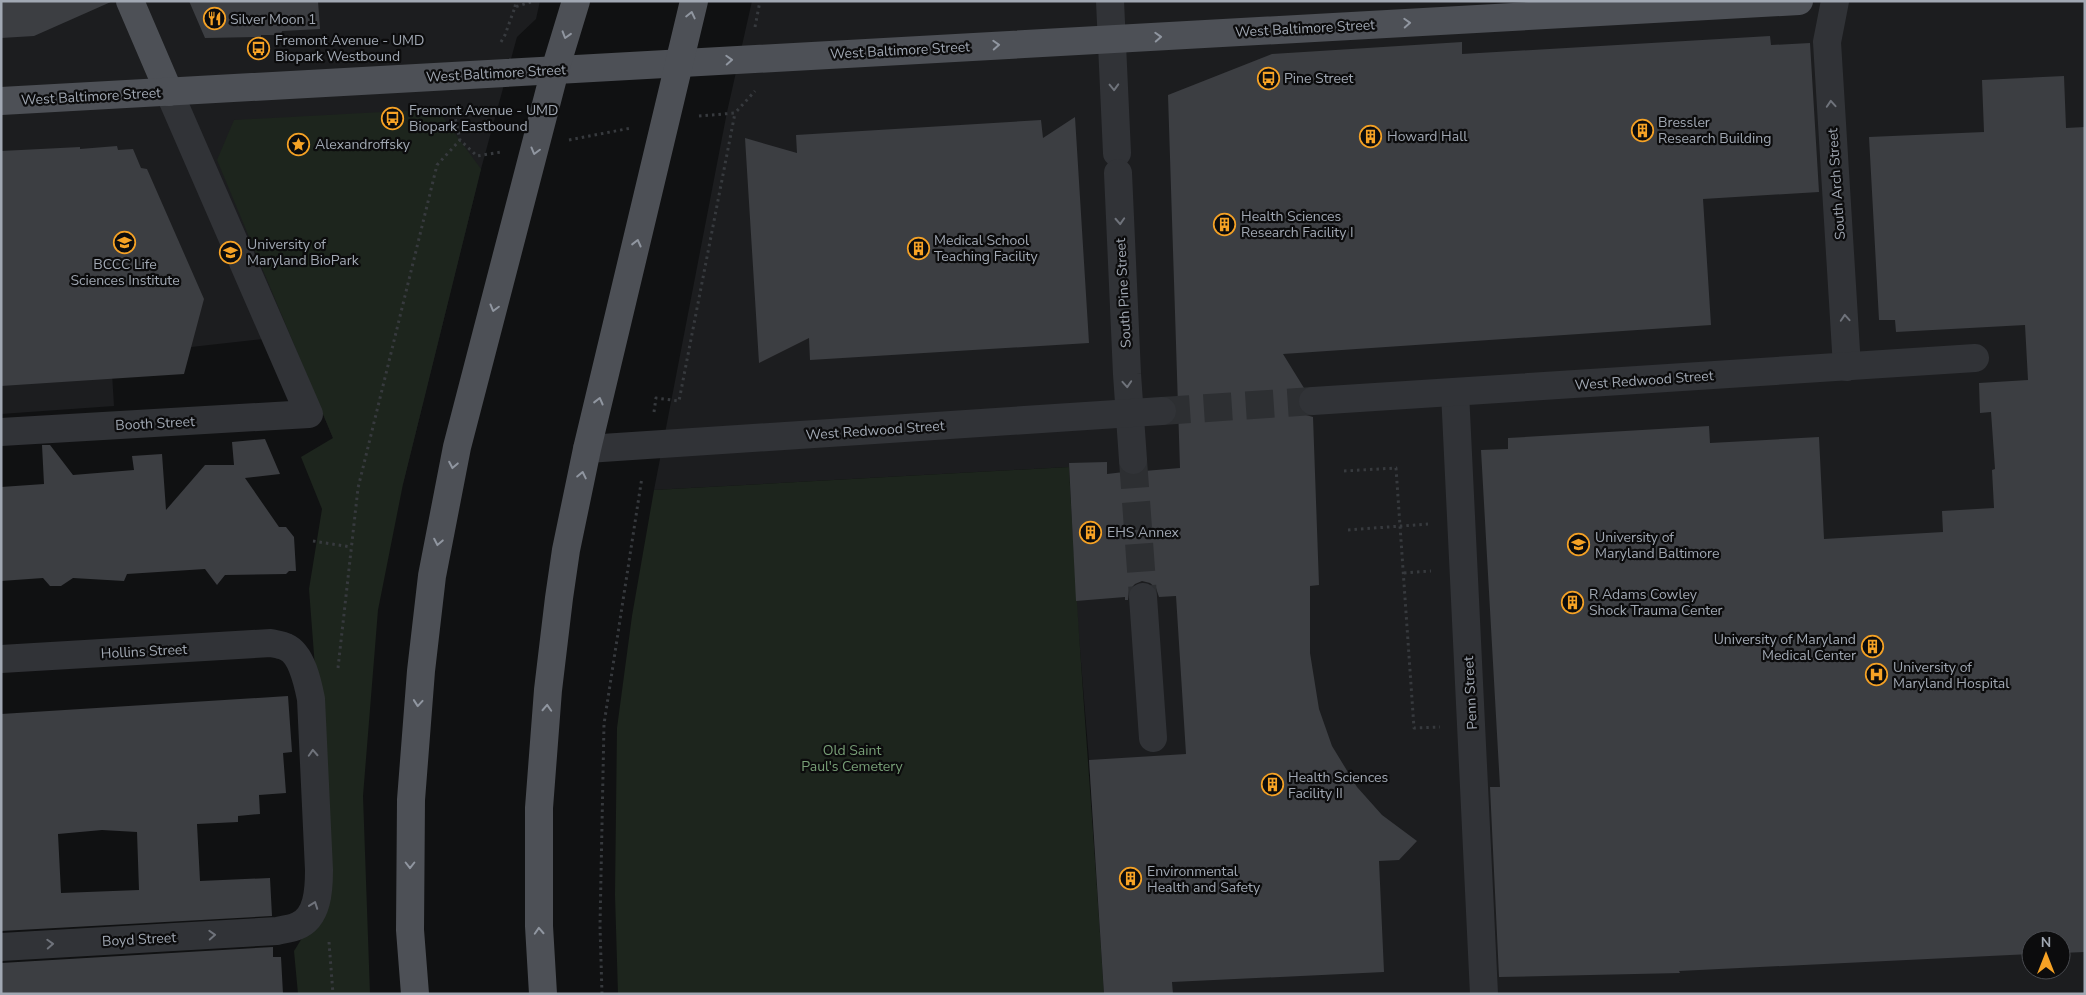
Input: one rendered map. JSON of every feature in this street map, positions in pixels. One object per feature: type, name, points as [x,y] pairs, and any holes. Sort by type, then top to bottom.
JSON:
[{"type":"main road","points":[[130,1],[169,92]]},
{"type":"main road","points":[[415,994],[410,930],[410,800],[421,671],[432,576],[457,447],[555,70],[576,1]]},
{"type":"main road","points":[[544,994],[538,926],[539,808],[548,690],[563,569],[587,448],[694,1]]},
{"type":"main road","name":"West Baltimore Street","points":[[1,101],[1799,1]]},
{"type":"street","name":"South Pine Street","points":[[1110,1],[1129,413],[1133,460]]},
{"type":"street","name":"South Arch Street","points":[[1835,1],[1828,42],[1847,367]]},
{"type":"street","name":"Booth Street","points":[[1,432],[309,414],[169,92]]},
{"type":"street","name":"West Redwood Street","points":[[1313,401],[1975,358]]},
{"type":"street","name":"Penn Street","points":[[1455,392],[1484,994]]},
{"type":"street","name":"West Redwood Street","points":[[587,448],[1162,411]]},
{"type":"street","points":[[1143,597],[1153,738]]},
{"type":"street","name":"Hollins Street","points":[[1,659],[271,644],[287,647]]},
{"type":"street","name":"Boyd Street","points":[[1,947],[277,931],[298,926],[312,912],[319,890],[311,699],[307,679],[299,661],[287,647]]},
{"type":"path","points":[[505,35],[516,1]]},
{"type":"path","points":[[515,7],[534,1]]},
{"type":"path","points":[[754,23],[760,1]]},
{"type":"path","points":[[679,401],[735,113],[755,92]]},
{"type":"path","points":[[454,113],[460,140],[477,156]]},
{"type":"path","points":[[716,114],[735,113]]},
{"type":"path","points":[[576,138],[606,133]]},
{"type":"path","points":[[337,675],[358,488],[437,165],[460,140]]},
{"type":"path","points":[[1344,471],[1396,468],[1414,728],[1441,727]]},
{"type":"path","points":[[602,994],[600,926],[604,724],[642,482]]},
{"type":"path","points":[[1348,530],[1428,524]]},
{"type":"path","points":[[313,541],[351,547]]},
{"type":"path","points":[[1404,573],[1431,571]]},
{"type":"path","points":[[329,939],[333,994]]},
{"type":"shaded area","name":"University of Maryland BioPark","points":[[1,1],[540,1],[536,19],[517,37],[481,169],[403,484],[333,438],[290,336],[111,356],[114,406],[1,414]]},
{"type":"shaded area","name":"University of Maryland Baltimore","points":[[752,1],[2085,1],[2085,994],[1104,994],[1089,760],[1076,601],[1069,467],[654,490],[727,112]]},
{"type":"green space","points":[[437,109],[481,169],[403,484],[378,610],[363,796],[370,994],[298,994],[294,951],[332,890],[309,589],[322,509],[301,457],[333,438],[217,160],[234,120]]},
{"type":"green space","name":"Old Saint Paul's Cemetery","points":[[1069,467],[1104,994],[618,994],[615,895],[617,728],[632,616],[654,490]]},
{"type":"building","points":[[1,1],[113,1],[34,36],[1,38]]},
{"type":"building","points":[[189,1],[318,1],[320,29],[282,31],[281,35],[261,35],[261,37],[205,38]]},
{"type":"building","points":[[1770,36],[1771,45],[1810,43],[1819,192],[1703,199],[1711,325],[1283,354],[1304,388],[1297,402],[1300,409],[1306,415],[1313,417],[1319,585],[1310,586],[1310,653],[1319,709],[1332,746],[1357,787],[1382,815],[1417,841],[1399,860],[1379,861],[1384,972],[1172,982],[1173,994],[1104,994],[1089,760],[1186,754],[1176,596],[1159,597],[1156,588],[1150,583],[1142,581],[1135,584],[1129,590],[1128,600],[1125,600],[1125,597],[1076,601],[1069,463],[1107,462],[1107,474],[1124,472],[1134,476],[1144,471],[1180,468],[1168,95],[1272,54],[1462,42],[1462,54]]},
{"type":"building","name":"University of Maryland Hospital","points":[[2064,76],[2066,128],[2085,127],[2085,952],[2071,953],[2071,930],[2021,930],[2021,954],[1679,971],[1680,973],[1499,977],[1490,787],[1500,787],[1481,450],[1508,449],[1508,438],[1709,426],[1710,443],[1819,437],[1824,539],[1943,532],[1942,511],[1994,508],[1992,470],[1995,469],[1991,412],[1980,413],[1979,383],[2028,380],[2025,325],[1896,332],[1895,320],[1879,320],[1869,137],[1984,132],[1982,80]]},
{"type":"building","name":"Medical School Teaching Facility","points":[[1075,117],[1089,343],[810,360],[809,338],[759,363],[745,138],[797,153],[796,135],[1041,120],[1043,138]]},
{"type":"building","points":[[117,146],[118,150],[133,149],[141,168],[147,169],[204,299],[184,374],[1,386],[1,151]]},
{"type":"building","points":[[265,439],[280,474],[245,478],[279,527],[286,527],[294,537],[296,571],[289,571],[286,574],[225,575],[217,585],[205,569],[127,574],[124,581],[73,578],[61,586],[50,586],[43,578],[1,581],[1,487],[44,484],[42,445],[50,445],[73,475],[134,470],[132,456],[162,454],[166,510],[205,465],[234,465],[232,442]]},
{"type":"building","points":[[288,696],[292,752],[283,753],[286,793],[259,795],[260,814],[238,816],[238,822],[197,824],[200,881],[270,878],[272,916],[1,931],[1,714]],"holes":[[[102,830],[137,832],[139,890],[61,893],[58,834]]]},
{"type":"building","points":[[273,947],[273,957],[281,957],[283,994],[1,994],[1,963]]},
{"type":"tunnel","points":[[1162,411],[1313,401]]},
{"type":"tunnel","points":[[1133,460],[1143,597]]},
{"type":"place","name":"Silver Moon 1","points":[[214,19]]},
{"type":"place","name":"Fremont Avenue - UMD Biopark Westbound","points":[[259,48]]},
{"type":"place","name":"Pine Street","points":[[1268,78]]},
{"type":"place","name":"Fremont Avenue - UMD Biopark Eastbound","points":[[393,118]]},
{"type":"place","name":"Bressler Research Building","points":[[1642,130]]},
{"type":"place","name":"Howard Hall","points":[[1371,136]]},
{"type":"place","name":"Alexandroffsky","points":[[299,144]]},
{"type":"place","name":"Health Sciences Research Facility I","points":[[1225,224]]},
{"type":"place","name":"BCCC Life Sciences Institute","points":[[125,242]]},
{"type":"place","name":"Medical School Teaching Facility","points":[[918,248]]},
{"type":"place","name":"University of Maryland BioPark","points":[[231,252]]},
{"type":"place","name":"EHS Annex","points":[[1091,532]]},
{"type":"place","name":"University of Maryland Baltimore","points":[[1579,545]]},
{"type":"place","name":"R Adams Cowley Shock Trauma Center","points":[[1573,602]]},
{"type":"place","name":"University of Maryland Medical Center","points":[[1872,647]]},
{"type":"place","name":"University of Maryland Hospital","points":[[1877,675]]},
{"type":"place","name":"Health Sciences Facility II","points":[[1272,785]]},
{"type":"place","name":"Environmental Health and Safety","points":[[1131,879]]}]
